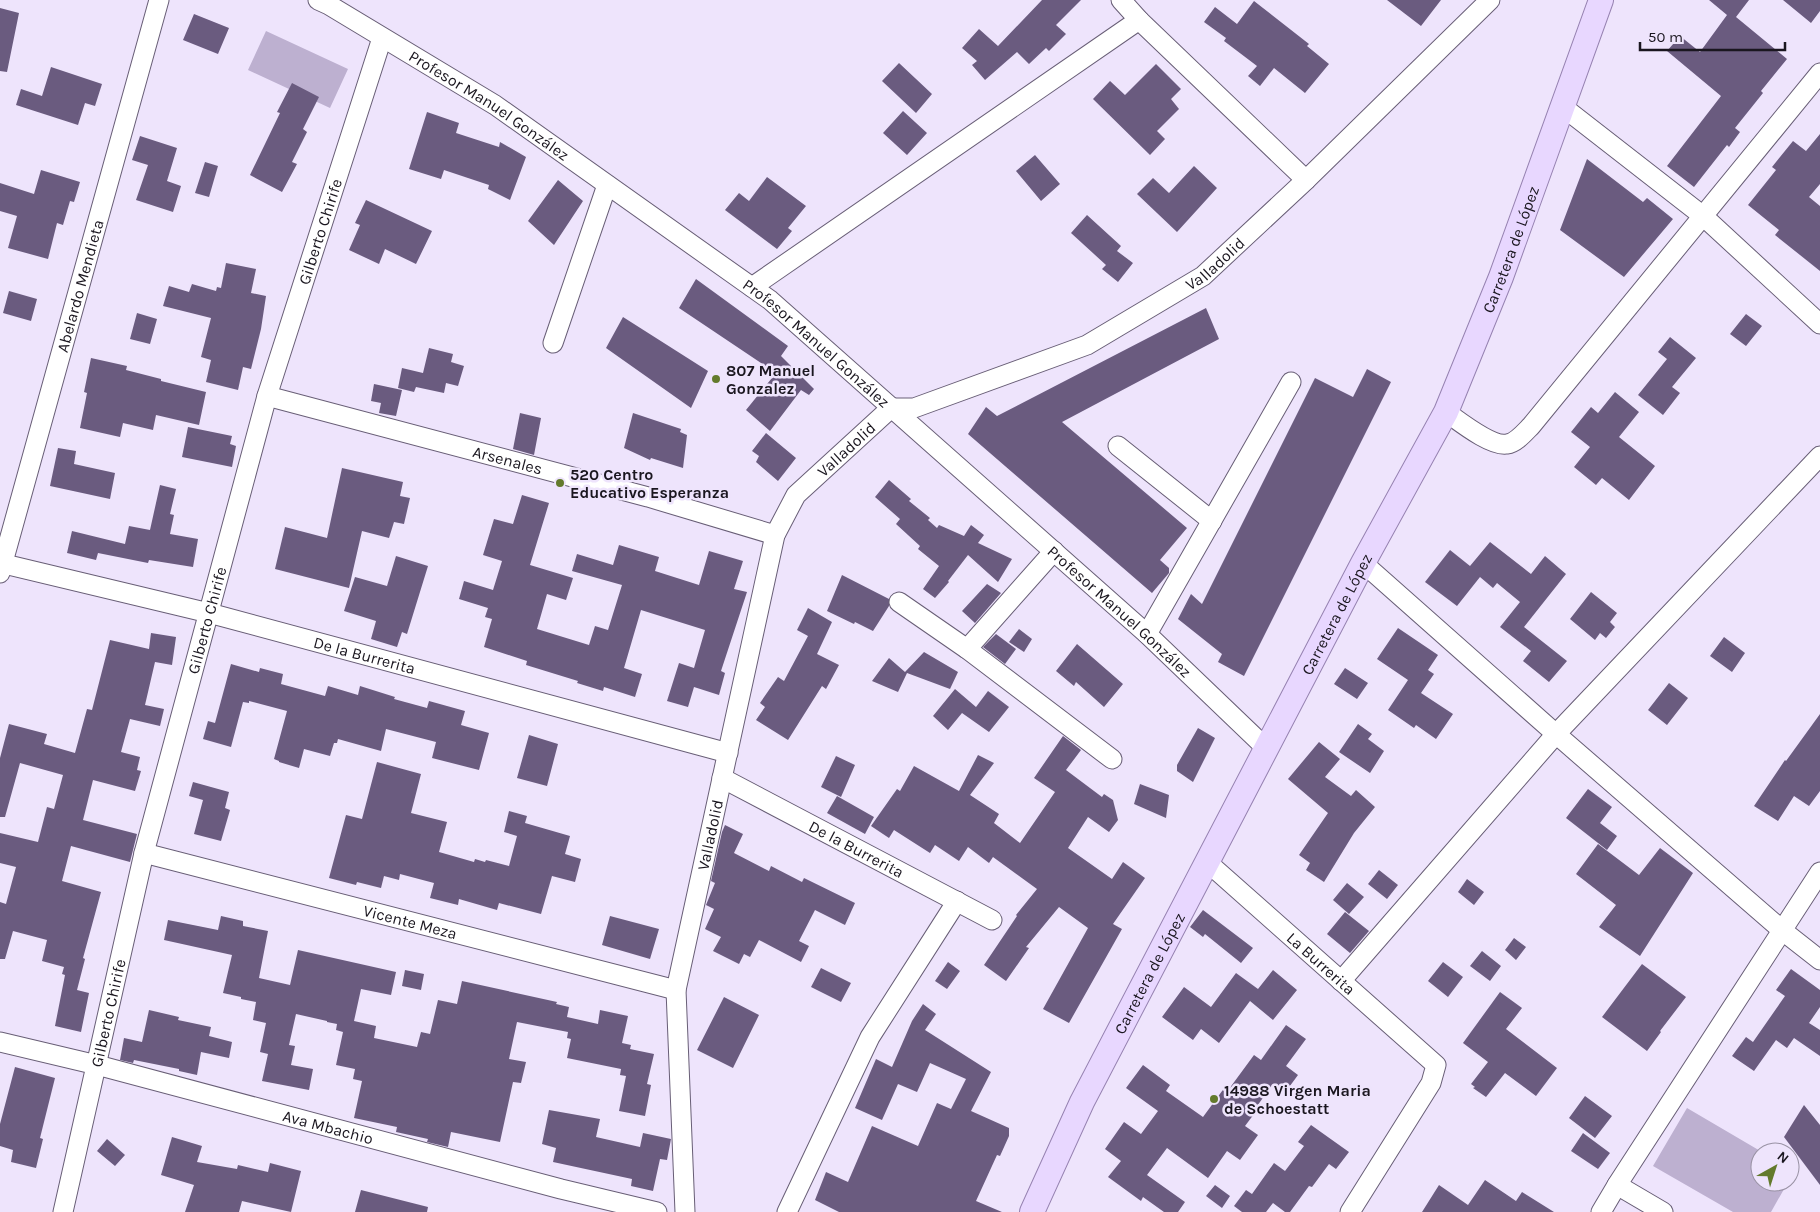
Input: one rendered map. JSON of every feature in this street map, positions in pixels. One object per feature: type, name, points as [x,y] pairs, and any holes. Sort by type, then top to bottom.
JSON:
[{"type":"main road","name":"Carretera de López","points":[[1032,1212],[1082,1102],[1206,861],[1267,749],[1363,563],[1446,412],[1501,278],[1601,0]]},
{"type":"street","name":"Abelardo Mendieta","points":[[1,567],[159,0]]},
{"type":"street","name":"Profesor Manuel González","points":[[318,0],[495,105],[770,300],[1147,634],[1267,749]]},
{"type":"street","points":[[1121,0],[1139,20],[1306,180]]},
{"type":"street","name":"Valladolid","points":[[685,1212],[676,990],[775,536],[796,495],[891,408],[914,408],[1087,345],[1203,276],[1306,180],[1490,0]]},
{"type":"street","points":[[752,287],[1139,20]]},
{"type":"street","name":"Gilberto Chirife","points":[[63,1212],[144,853],[267,396],[382,38]]},
{"type":"street","points":[[1446,412],[1496,444],[1508,444],[1520,437],[1820,73]]},
{"type":"street","points":[[1563,107],[1704,216],[1820,324]]},
{"type":"street","points":[[553,343],[607,185]]},
{"type":"street","points":[[1147,634],[1291,382]]},
{"type":"street","name":"Arsenales","points":[[267,396],[638,494],[775,536]]},
{"type":"street","points":[[1118,446],[1212,521]]},
{"type":"street","points":[[1341,981],[1556,734],[1820,456]]},
{"type":"street","points":[[967,649],[1054,551]]},
{"type":"street","points":[[1363,563],[1556,734],[1783,931],[1820,960]]},
{"type":"street","name":"De la Burrerita","points":[[1,567],[209,613],[728,753]]},
{"type":"street","points":[[899,602],[967,649],[1112,758]]},
{"type":"street","name":"De la Burrerita","points":[[722,778],[992,920]]},
{"type":"street","name":"Vicente Meza","points":[[144,853],[676,990]]},
{"type":"street","name":"La Burrerita","points":[[1206,861],[1436,1065],[1431,1083],[1350,1212]]},
{"type":"street","points":[[1601,1212],[1820,872]]},
{"type":"street","points":[[787,1212],[870,1037],[957,901]]},
{"type":"street","name":"Ava Mbachio","points":[[0,1042],[97,1065],[561,1189],[657,1212]]},
{"type":"street","points":[[1617,1185],[1663,1212]]},
{"type":"shaded area","points":[[266,31],[348,69],[330,108],[248,70]]},
{"type":"shaded area","points":[[1687,1108],[1750,1145],[1750,1192],[1782,1192],[1771,1212],[1733,1212],[1653,1166]]},
{"type":"building","points":[[1042,0],[1081,0],[1056,25],[1066,34],[1049,51],[1046,48],[1029,64],[1017,52],[985,80],[972,65],[977,61],[962,48],[979,29],[998,46]]},
{"type":"building","points":[[1387,0],[1441,0],[1421,26]]},
{"type":"building","points":[[1709,0],[1749,0],[1736,17],[1787,59],[1761,91],[1763,93],[1735,128],[1740,132],[1729,147],[1727,145],[1694,187],[1667,166],[1721,96],[1667,51],[1680,36],[1700,52],[1727,15]]},
{"type":"building","points":[[1783,0],[1820,0],[1820,11],[1811,23]]},
{"type":"building","points":[[1254,1],[1309,44],[1307,46],[1329,64],[1305,93],[1274,68],[1260,86],[1248,76],[1257,66],[1224,41],[1226,38],[1204,22],[1215,7],[1237,24]]},
{"type":"building","points":[[0,8],[19,13],[7,72],[0,71]]},
{"type":"building","points":[[194,14],[229,28],[218,54],[183,40]]},
{"type":"building","points":[[899,63],[932,94],[916,113],[882,81]]},
{"type":"building","points":[[1156,64],[1181,89],[1171,99],[1179,109],[1157,131],[1165,139],[1150,155],[1093,99],[1110,81],[1125,95]]},
{"type":"building","points":[[51,67],[102,84],[95,106],[85,103],[78,125],[16,105],[21,89],[42,96]]},
{"type":"building","points":[[292,83],[319,97],[303,129],[307,132],[292,162],[297,164],[282,192],[250,175],[280,113],[277,112]]},
{"type":"building","points":[[903,111],[927,133],[907,155],[883,133]]},
{"type":"building","points":[[427,112],[459,123],[456,133],[499,147],[500,142],[526,157],[510,200],[488,189],[489,185],[444,170],[441,179],[409,169]]},
{"type":"building","points":[[1820,134],[1820,184],[1809,197],[1820,206],[1820,271],[1775,235],[1779,230],[1748,205],[1776,170],[1772,167],[1793,141],[1806,151]]},
{"type":"building","points":[[140,136],[177,148],[167,181],[181,186],[173,212],[136,200],[148,165],[132,160]]},
{"type":"building","points":[[1035,155],[1060,184],[1041,201],[1016,171]]},
{"type":"building","points":[[1587,159],[1643,202],[1647,198],[1673,219],[1624,277],[1560,230]]},
{"type":"building","points":[[205,162],[218,166],[209,197],[195,193]]},
{"type":"building","points":[[1194,166],[1217,188],[1177,232],[1137,194],[1153,178],[1169,193]]},
{"type":"building","points":[[41,170],[80,182],[74,202],[70,201],[63,225],[57,223],[48,259],[8,248],[17,216],[0,211],[0,183],[34,194]]},
{"type":"building","points":[[767,177],[806,206],[788,228],[792,231],[777,249],[725,210],[739,193],[749,201]]},
{"type":"building","points":[[558,180],[583,201],[554,245],[528,221]]},
{"type":"building","points":[[366,200],[432,231],[416,264],[385,249],[379,264],[349,250],[360,225],[355,223]]},
{"type":"building","points":[[1087,215],[1121,246],[1117,251],[1133,263],[1118,282],[1102,269],[1106,265],[1071,233]]},
{"type":"building","points":[[226,263],[256,269],[251,293],[266,296],[261,329],[251,369],[243,367],[238,390],[206,382],[211,360],[201,357],[211,318],[163,306],[169,286],[189,292],[192,284],[216,291],[217,287],[221,288]]},
{"type":"building","points":[[696,279],[788,346],[781,356],[814,389],[809,395],[801,390],[770,431],[746,410],[776,373],[679,308]]},
{"type":"building","points":[[9,291],[37,299],[31,321],[3,313]]},
{"type":"building","points":[[1206,308],[1219,339],[1062,422],[1187,528],[1160,560],[1169,568],[1169,573],[1152,593],[968,434],[986,407],[997,416]]},
{"type":"building","points":[[137,313],[157,319],[150,344],[130,339]]},
{"type":"building","points":[[1746,314],[1762,326],[1746,346],[1730,334]]},
{"type":"building","points":[[623,317],[708,371],[691,408],[606,348]]},
{"type":"building","points":[[1670,337],[1696,358],[1672,387],[1680,393],[1663,415],[1638,395],[1667,359],[1658,352]]},
{"type":"building","points":[[429,348],[453,354],[451,362],[464,366],[458,386],[446,383],[444,393],[416,387],[414,392],[398,388],[402,368],[423,373]]},
{"type":"building","points":[[91,358],[127,366],[126,370],[206,392],[199,425],[156,415],[153,430],[123,423],[120,437],[80,428],[87,393],[84,392]]},
{"type":"building","points":[[1367,369],[1391,382],[1244,676],[1218,662],[1222,654],[1178,619],[1191,594],[1202,604],[1315,378],[1353,397]]},
{"type":"building","points":[[374,384],[402,390],[396,416],[379,413],[381,403],[371,401]]},
{"type":"building","points":[[1615,392],[1639,412],[1619,437],[1655,466],[1629,500],[1602,478],[1596,485],[1574,467],[1590,447],[1571,432],[1591,407],[1598,413]]},
{"type":"building","points":[[520,413],[541,418],[534,455],[513,449]]},
{"type":"building","points":[[633,413],[681,429],[680,432],[687,435],[683,468],[651,458],[650,460],[624,448]]},
{"type":"building","points":[[188,427],[232,436],[230,444],[236,446],[232,467],[182,457]]},
{"type":"building","points":[[766,433],[796,458],[778,481],[756,462],[759,456],[752,451]]},
{"type":"building","points":[[58,448],[76,451],[74,464],[115,473],[110,499],[50,486]]},
{"type":"building","points":[[342,468],[403,482],[400,496],[410,498],[404,524],[394,522],[389,538],[362,531],[349,588],[275,569],[285,527],[327,538]]},
{"type":"building","points":[[889,480],[911,499],[909,501],[930,518],[928,520],[937,528],[939,525],[964,536],[971,525],[984,535],[978,543],[1012,559],[998,582],[968,555],[935,598],[923,589],[939,566],[918,549],[920,546],[896,524],[900,519],[875,497]]},
{"type":"building","points":[[160,485],[176,489],[170,514],[174,515],[170,534],[198,539],[193,567],[149,560],[148,563],[98,553],[96,560],[67,553],[72,531],[125,544],[129,526],[150,530]]},
{"type":"building","points":[[522,495],[549,503],[530,565],[573,578],[566,600],[547,594],[537,629],[589,645],[595,626],[608,630],[622,585],[572,571],[577,554],[613,565],[619,545],[659,557],[655,571],[699,585],[709,551],[743,561],[734,589],[747,592],[721,671],[725,673],[719,695],[694,687],[688,707],[667,701],[679,663],[694,668],[705,630],[641,610],[624,668],[642,674],[635,697],[604,687],[603,691],[577,683],[578,681],[526,665],[527,661],[484,647],[492,619],[485,617],[488,608],[459,599],[464,581],[493,590],[502,561],[483,555],[494,519],[513,524]]},
{"type":"building","points":[[1490,542],[1531,574],[1545,556],[1566,574],[1524,627],[1567,661],[1549,682],[1523,661],[1531,651],[1500,627],[1520,602],[1497,583],[1493,588],[1480,577],[1457,606],[1425,582],[1450,550],[1470,566]]},
{"type":"building","points":[[396,556],[428,566],[407,634],[402,632],[397,647],[371,639],[376,621],[344,611],[355,577],[387,586]]},
{"type":"building","points":[[842,575],[889,599],[889,606],[873,631],[827,611]]},
{"type":"building","points":[[987,584],[1001,593],[975,623],[962,611]]},
{"type":"building","points":[[1591,592],[1617,613],[1610,622],[1615,627],[1606,638],[1600,633],[1595,640],[1570,619]]},
{"type":"building","points":[[808,608],[832,622],[817,654],[839,665],[826,689],[822,686],[788,740],[756,720],[765,707],[760,703],[778,677],[784,681],[808,636],[797,630]]},
{"type":"building","points":[[1398,628],[1438,655],[1428,670],[1434,674],[1421,693],[1453,714],[1436,739],[1416,725],[1414,728],[1388,710],[1408,680],[1377,659]]},
{"type":"building","points":[[1019,629],[1032,639],[1024,652],[1009,642]]},
{"type":"building","points":[[151,633],[176,637],[172,665],[155,662],[145,705],[164,709],[160,726],[130,719],[121,752],[140,757],[137,770],[141,771],[135,791],[93,780],[83,820],[137,834],[130,862],[71,846],[62,881],[101,892],[83,958],[85,959],[77,990],[89,993],[81,1032],[55,1026],[65,975],[62,974],[64,967],[42,961],[47,940],[13,931],[5,959],[0,959],[0,902],[6,904],[16,867],[0,863],[0,833],[38,842],[47,807],[54,809],[63,775],[20,763],[5,817],[0,817],[0,758],[9,724],[47,734],[44,744],[75,753],[87,709],[92,710],[110,640],[149,649]]},
{"type":"building","points":[[996,634],[1016,649],[1005,664],[983,647]]},
{"type":"building","points":[[1724,637],[1745,653],[1732,672],[1710,656]]},
{"type":"building","points":[[1077,644],[1123,684],[1104,707],[1076,682],[1074,686],[1056,671]]},
{"type":"building","points":[[924,652],[958,672],[950,689],[907,673],[898,692],[872,681],[889,658],[905,672]]},
{"type":"building","points":[[231,664],[259,672],[260,668],[283,674],[281,684],[325,696],[328,686],[358,695],[360,686],[395,697],[394,699],[427,708],[429,701],[465,711],[461,725],[489,733],[479,770],[432,758],[436,742],[386,729],[381,751],[338,739],[337,743],[334,743],[330,756],[304,749],[299,768],[279,762],[274,759],[287,711],[249,701],[249,703],[243,702],[231,747],[203,739],[208,721],[215,723]]},
{"type":"building","points":[[1345,668],[1368,683],[1357,699],[1334,684]]},
{"type":"building","points":[[1669,683],[1688,698],[1667,725],[1648,710]]},
{"type":"building","points":[[955,689],[976,707],[988,691],[1009,707],[989,732],[962,713],[948,730],[933,716]]},
{"type":"building","points":[[1820,714],[1820,791],[1809,806],[1794,796],[1778,821],[1754,806],[1785,760]]},
{"type":"building","points":[[1358,724],[1372,734],[1368,739],[1384,751],[1370,773],[1339,752]]},
{"type":"building","points":[[1198,728],[1215,738],[1193,782],[1177,771],[1177,765]]},
{"type":"building","points":[[529,735],[558,744],[547,786],[517,778]]},
{"type":"building","points":[[1063,736],[1081,750],[1066,770],[1102,797],[1104,794],[1113,800],[1118,820],[1109,832],[1088,817],[1068,848],[1112,879],[1123,862],[1145,878],[1113,924],[1122,929],[1069,1023],[1043,1009],[1088,928],[1059,907],[1026,947],[1029,948],[1006,981],[984,965],[1016,915],[1037,889],[993,857],[989,863],[968,847],[959,861],[935,845],[930,853],[894,830],[889,838],[871,826],[897,789],[900,791],[914,766],[959,791],[978,755],[994,763],[970,795],[999,814],[994,823],[1020,843],[1055,792],[1034,778]]},
{"type":"building","points":[[1319,742],[1340,759],[1325,777],[1351,796],[1356,790],[1375,807],[1354,833],[1324,882],[1306,870],[1310,863],[1299,855],[1328,813],[1288,779]]},
{"type":"building","points":[[836,756],[855,765],[841,797],[821,787]]},
{"type":"building","points":[[377,762],[421,774],[411,813],[447,822],[439,852],[474,862],[475,859],[485,862],[486,860],[509,866],[517,836],[504,832],[509,811],[527,816],[525,823],[570,836],[565,854],[581,859],[575,882],[552,876],[541,914],[499,903],[497,910],[459,899],[458,905],[430,898],[434,883],[400,874],[399,880],[384,876],[381,888],[357,882],[356,885],[329,878],[346,815],[362,819]]},
{"type":"building","points":[[193,782],[229,792],[225,808],[230,810],[221,841],[194,834],[203,800],[189,796]]},
{"type":"building","points":[[1140,784],[1169,795],[1166,818],[1134,804]]},
{"type":"building","points":[[1588,789],[1612,807],[1600,823],[1617,836],[1607,850],[1566,818]]},
{"type":"building","points":[[837,796],[874,817],[865,834],[827,813]]},
{"type":"building","points":[[725,825],[743,834],[734,853],[769,871],[771,866],[802,882],[804,878],[855,903],[845,925],[815,910],[799,941],[809,946],[801,962],[759,940],[750,957],[744,954],[739,964],[713,951],[721,937],[705,929],[714,909],[706,905],[715,883],[711,881]]},
{"type":"building","points":[[1598,844],[1639,875],[1660,848],[1693,873],[1640,956],[1599,927],[1616,905],[1576,874]]},
{"type":"building","points":[[1379,870],[1398,885],[1387,899],[1368,884]]},
{"type":"building","points":[[1467,879],[1484,892],[1474,905],[1458,892]]},
{"type":"building","points":[[1347,883],[1364,897],[1349,914],[1333,900]]},
{"type":"building","points":[[1203,910],[1253,948],[1241,963],[1205,934],[1203,937],[1190,927]]},
{"type":"building","points":[[1345,912],[1369,931],[1350,953],[1327,934]]},
{"type":"building","points":[[221,916],[243,921],[243,926],[268,931],[259,978],[290,985],[298,950],[396,972],[391,995],[361,989],[354,1021],[376,1026],[374,1038],[417,1047],[421,1032],[430,1034],[438,1000],[457,1004],[462,981],[557,1002],[556,1004],[569,1007],[567,1017],[598,1024],[600,1010],[628,1016],[622,1043],[631,1045],[630,1049],[654,1054],[647,1084],[651,1085],[645,1116],[619,1111],[626,1076],[620,1075],[621,1069],[567,1058],[571,1039],[567,1038],[568,1032],[517,1022],[509,1059],[526,1062],[521,1083],[513,1082],[500,1142],[451,1132],[448,1147],[427,1142],[428,1139],[396,1132],[397,1127],[354,1118],[362,1081],[353,1079],[355,1069],[336,1065],[343,1032],[336,1030],[337,1024],[327,1021],[296,1014],[289,1045],[295,1046],[291,1065],[313,1069],[309,1090],[262,1081],[268,1054],[260,1052],[266,1023],[253,1020],[256,1002],[223,993],[232,955],[164,940],[168,920],[218,930]]},
{"type":"building","points":[[610,916],[659,929],[650,959],[602,945]]},
{"type":"building","points":[[1514,938],[1526,947],[1516,960],[1505,950]]},
{"type":"building","points":[[1482,951],[1501,966],[1490,981],[1470,966]]},
{"type":"building","points":[[948,962],[960,971],[947,989],[935,981]]},
{"type":"building","points":[[1443,962],[1463,977],[1448,997],[1428,981]]},
{"type":"building","points":[[1642,964],[1686,997],[1647,1051],[1602,1017]]},
{"type":"building","points":[[821,968],[851,983],[841,1002],[811,987]]},
{"type":"building","points":[[1791,969],[1820,990],[1820,1007],[1809,1023],[1820,1030],[1820,1056],[1794,1038],[1787,1048],[1776,1040],[1754,1071],[1732,1056],[1746,1037],[1753,1042],[1785,996],[1776,990]]},
{"type":"building","points":[[405,970],[424,974],[421,990],[402,986]]},
{"type":"building","points":[[1273,970],[1297,990],[1273,1020],[1250,1001],[1219,1043],[1201,1029],[1193,1040],[1162,1017],[1184,987],[1211,1007],[1236,973],[1258,989]]},
{"type":"building","points":[[1500,992],[1522,1008],[1506,1029],[1557,1068],[1536,1096],[1505,1073],[1486,1097],[1473,1088],[1475,1087],[1471,1084],[1488,1062],[1463,1043]]},
{"type":"building","points":[[724,997],[759,1015],[733,1068],[697,1050]]},
{"type":"building","points":[[923,1004],[936,1014],[925,1030],[991,1072],[971,1111],[1009,1128],[1009,1136],[1000,1156],[997,1155],[976,1201],[1002,1212],[839,1212],[815,1200],[826,1172],[848,1182],[872,1126],[918,1146],[937,1103],[951,1109],[966,1079],[930,1063],[917,1092],[898,1084],[882,1120],[855,1108],[876,1059],[892,1067],[912,1021]]},
{"type":"building","points":[[149,1010],[179,1017],[178,1020],[211,1027],[209,1036],[232,1042],[229,1058],[201,1052],[197,1075],[179,1071],[179,1069],[134,1060],[133,1063],[120,1060],[124,1038],[142,1042]]},
{"type":"building","points":[[1286,1025],[1306,1039],[1286,1066],[1298,1075],[1284,1094],[1272,1085],[1255,1109],[1257,1110],[1245,1126],[1258,1135],[1240,1160],[1227,1151],[1208,1178],[1167,1148],[1147,1175],[1185,1202],[1178,1212],[1164,1212],[1143,1197],[1141,1201],[1108,1177],[1121,1161],[1105,1149],[1124,1122],[1141,1134],[1158,1111],[1126,1088],[1143,1065],[1170,1085],[1166,1091],[1203,1117],[1225,1087],[1229,1089],[1254,1055],[1261,1060]]},
{"type":"building","points":[[15,1067],[55,1078],[40,1138],[43,1139],[36,1168],[11,1162],[13,1150],[0,1146],[0,1124]]},
{"type":"building","points":[[1585,1096],[1612,1116],[1595,1138],[1569,1118]]},
{"type":"building","points":[[1804,1105],[1820,1125],[1820,1185],[1800,1158],[1800,1142],[1788,1142],[1784,1137]]},
{"type":"building","points":[[549,1110],[600,1119],[596,1137],[640,1147],[643,1133],[671,1139],[667,1160],[660,1159],[653,1191],[631,1186],[632,1179],[553,1162],[556,1148],[542,1144]]},
{"type":"building","points":[[1311,1125],[1349,1152],[1336,1169],[1329,1164],[1312,1187],[1309,1186],[1290,1212],[1285,1212],[1273,1203],[1266,1212],[1242,1212],[1234,1206],[1246,1190],[1252,1194],[1274,1163],[1285,1171],[1304,1146],[1298,1142]]},
{"type":"building","points":[[1583,1133],[1610,1153],[1598,1169],[1571,1151]]},
{"type":"building","points":[[172,1137],[202,1146],[197,1162],[237,1169],[238,1165],[268,1172],[270,1163],[301,1171],[291,1212],[242,1201],[239,1212],[185,1212],[194,1185],[161,1175]]},
{"type":"building","points":[[107,1139],[125,1155],[115,1166],[97,1151]]},
{"type":"building","points":[[1485,1180],[1516,1201],[1522,1192],[1554,1212],[1422,1212],[1439,1185],[1468,1205]]},
{"type":"building","points":[[1215,1185],[1230,1196],[1222,1208],[1206,1196]]},
{"type":"building","points":[[361,1190],[428,1207],[427,1212],[355,1212]]},
{"type":"place","name":"807 Manuel Gonzalez","points":[[716,379]]},
{"type":"place","name":"520 Centro Educativo Esperanza","points":[[560,483]]},
{"type":"place","name":"14988 Virgen Maria de Schoestatt","points":[[1214,1099]]}]
